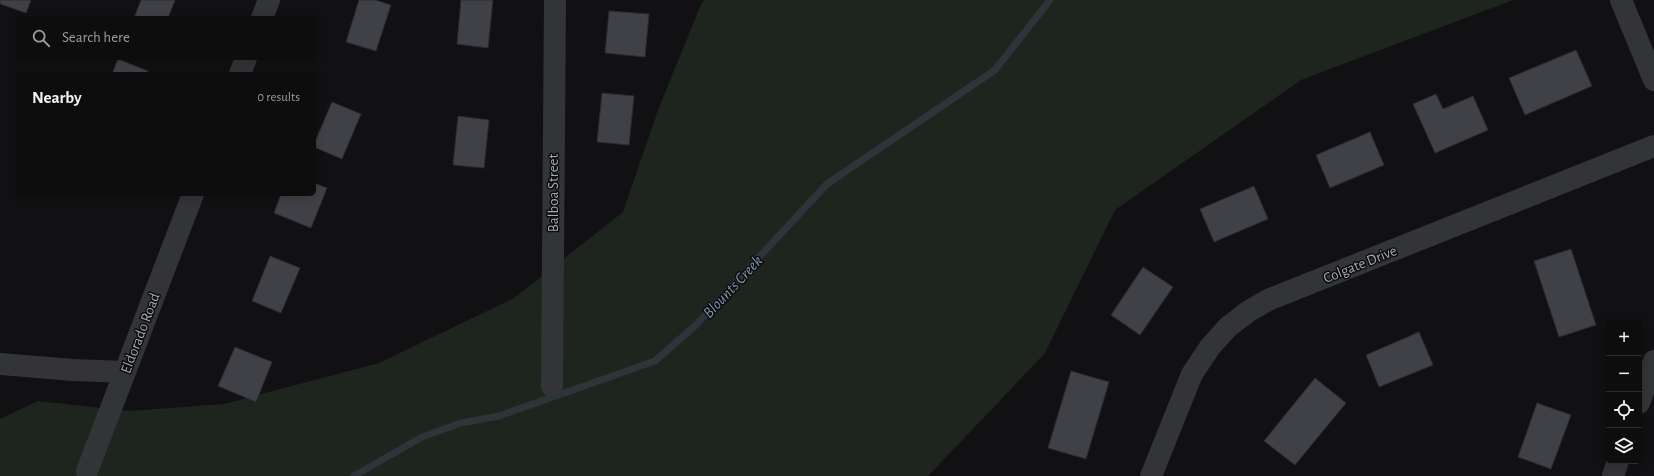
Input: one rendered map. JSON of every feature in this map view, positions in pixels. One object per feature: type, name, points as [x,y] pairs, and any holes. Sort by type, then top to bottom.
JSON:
[{"type":"street","points":[[263,16],[269,0]]},
{"type":"street","name":"Balboa Street","points":[[552,386],[555,0]]},
{"type":"street","points":[[1621,0],[1654,80]]},
{"type":"street","points":[[241,72],[245,60]]},
{"type":"street","name":"Colgate Drive","points":[[1151,476],[1192,374],[1210,347],[1228,327],[1249,311],[1268,300],[1654,146]]},
{"type":"street","name":"Eldorado Road","points":[[87,471],[192,196]]},
{"type":"street","points":[[1642,395],[1654,361]]},
{"type":"street","points":[[0,364],[73,370],[125,372]]},
{"type":"street","points":[[1613,476],[1617,464]]},
{"type":"shaded area","points":[[706,0],[1513,0],[1301,80],[1115,210],[1045,353],[928,476],[0,476],[0,419],[38,401],[129,411],[224,404],[379,363],[514,298],[623,212],[658,110],[702,2]]},
{"type":"building","points":[[0,0],[31,0],[26,13],[0,4]]},
{"type":"building","points":[[141,0],[175,0],[169,16],[135,16]]},
{"type":"building","points":[[359,0],[375,0],[391,5],[376,51],[346,42]]},
{"type":"building","points":[[461,0],[493,0],[488,48],[457,44]]},
{"type":"building","points":[[609,11],[649,14],[645,57],[605,53]]},
{"type":"building","points":[[1576,50],[1592,86],[1525,115],[1509,78]]},
{"type":"building","points":[[118,60],[148,71],[147,72],[113,72]]},
{"type":"building","points":[[602,93],[634,96],[629,145],[597,142]]},
{"type":"building","points":[[1436,94],[1443,109],[1473,96],[1488,130],[1435,153],[1413,104]]},
{"type":"building","points":[[332,102],[361,114],[342,159],[316,148],[316,139]]},
{"type":"building","points":[[458,116],[489,120],[484,168],[453,165]]},
{"type":"building","points":[[1370,132],[1384,165],[1330,188],[1316,155]]},
{"type":"building","points":[[316,184],[327,188],[311,228],[274,213],[280,196],[316,196]]},
{"type":"building","points":[[1254,186],[1268,219],[1214,242],[1200,209]]},
{"type":"building","points":[[1571,249],[1596,325],[1559,337],[1534,261]]},
{"type":"building","points":[[270,256],[300,268],[281,313],[252,301]]},
{"type":"building","points":[[1143,267],[1173,287],[1140,335],[1111,315]]},
{"type":"building","points":[[1419,332],[1433,365],[1379,387],[1366,355]]},
{"type":"building","points":[[235,347],[272,362],[256,402],[218,386]]},
{"type":"building","points":[[1071,371],[1109,382],[1086,459],[1048,448]]},
{"type":"building","points":[[1315,378],[1346,403],[1295,465],[1264,441]]},
{"type":"building","points":[[1537,403],[1571,415],[1551,469],[1518,457]]},
{"type":"waterway","name":"Blounts Creek","points":[[354,476],[422,437],[461,423],[499,416],[655,361],[696,325],[827,184],[995,70],[1050,0]]}]
